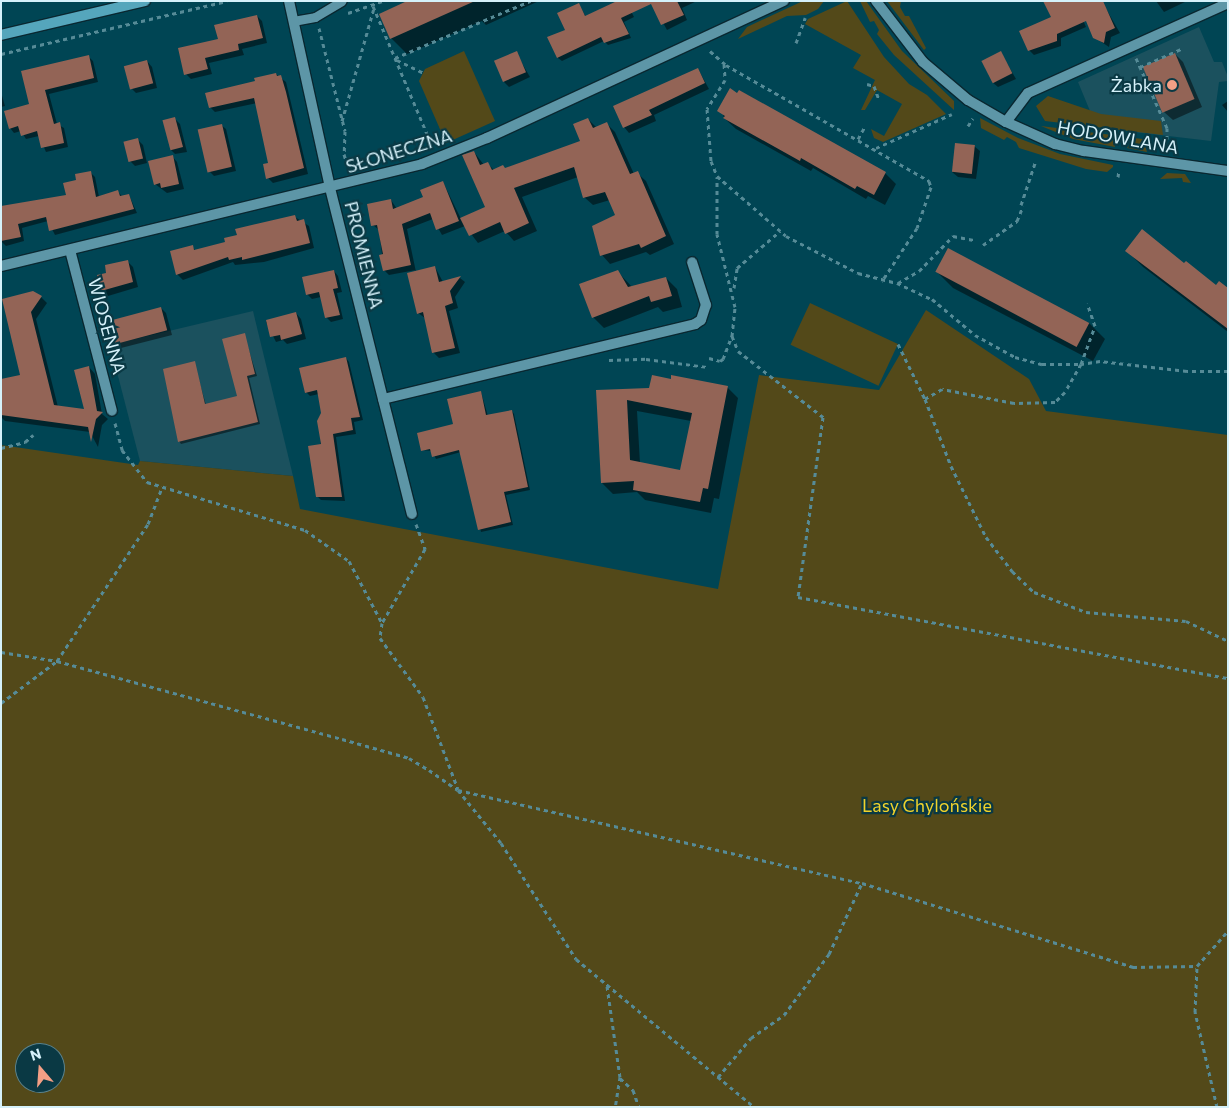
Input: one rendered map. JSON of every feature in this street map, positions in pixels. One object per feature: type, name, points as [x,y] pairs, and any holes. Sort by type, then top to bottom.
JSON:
[{"type":"main road","points":[[1,35],[145,1]]},
{"type":"street","name":"PROMIENNA","points":[[289,1],[330,188],[412,514]]},
{"type":"street","name":"SŁONECZNA","points":[[1,266],[352,183],[437,158],[784,1]]},
{"type":"street","name":"HODOWLANA","points":[[876,1],[923,62],[968,100],[1006,122],[1055,144],[1084,151],[1228,171]]},
{"type":"street","points":[[1006,122],[1028,93],[1228,3]]},
{"type":"street","name":"WIOSENNA","points":[[70,250],[112,411]]},
{"type":"street","points":[[384,399],[695,324],[701,320],[706,305],[692,262]]},
{"type":"lane","points":[[293,21],[315,17],[342,1]]},
{"type":"path","points":[[1,54],[227,1]]},
{"type":"path","points":[[342,122],[374,8],[383,1]]},
{"type":"path","points":[[396,59],[530,1]]},
{"type":"path","points":[[374,8],[437,158]]},
{"type":"path","points":[[796,43],[805,18]]},
{"type":"path","points":[[317,23],[342,122],[344,154],[352,183]]},
{"type":"path","points":[[1167,139],[1167,128],[1140,67],[1183,48]]},
{"type":"path","points":[[713,53],[724,64],[858,139],[931,185],[917,228],[894,267],[882,281]]},
{"type":"path","points":[[396,59],[424,73]]},
{"type":"path","points":[[724,64],[725,80],[707,109],[710,161],[717,176],[780,231],[820,256],[882,281],[897,283],[932,299],[975,335],[1016,357],[1042,364],[1081,364],[1100,361],[1186,371],[1228,371]]},
{"type":"path","points":[[867,84],[874,86],[879,100]]},
{"type":"path","points":[[875,149],[952,114]]},
{"type":"path","points":[[858,139],[864,128]]},
{"type":"path","points":[[983,244],[1017,221],[1036,160]]},
{"type":"path","points":[[717,176],[717,234],[721,259],[734,291]]},
{"type":"path","points":[[709,358],[720,362],[732,336],[737,268],[780,231]]},
{"type":"path","points":[[897,283],[919,271],[953,236],[974,240]]},
{"type":"path","points":[[925,398],[942,389],[1014,404],[1055,402],[1065,392],[1081,364],[1095,326],[1087,303]]},
{"type":"path","points":[[732,336],[738,352],[823,417],[798,597],[1228,678]]},
{"type":"path","points":[[898,344],[925,398],[951,466],[986,537],[1012,571],[1034,592],[1086,612],[1186,621],[1228,641]]},
{"type":"path","points":[[600,361],[646,359],[708,367]]},
{"type":"path","points":[[112,411],[122,450],[147,482],[305,530],[349,561],[382,623]]},
{"type":"path","points":[[1,448],[25,442],[33,435]]},
{"type":"path","points":[[1,703],[57,661],[148,524],[162,487]]},
{"type":"path","points":[[412,514],[425,549],[382,623],[380,638],[423,697],[458,790]]},
{"type":"path","points":[[1,652],[57,661],[409,758],[458,790],[501,843],[576,959],[754,1107]]},
{"type":"path","points":[[458,790],[862,883],[1133,967],[1197,966]]},
{"type":"path","points":[[718,1078],[751,1038],[784,1015],[829,954],[862,883]]},
{"type":"path","points":[[1216,1107],[1195,1012],[1197,966],[1228,931]]},
{"type":"path","points":[[607,985],[620,1077],[615,1107]]},
{"type":"path","points":[[620,1077],[633,1090],[639,1107]]},
{"type":"shaded area","points":[[1199,27],[1214,62],[1222,62],[1228,77],[1228,81],[1219,82],[1211,141],[1134,132],[1095,123],[1078,82]]},
{"type":"shaded area","points":[[253,311],[293,476],[140,461],[110,345]]},
{"type":"green space","points":[[803,1],[824,1],[818,9],[806,15],[787,16],[738,39],[747,27]]},
{"type":"green space","points":[[847,1],[884,57],[909,84],[927,95],[946,114],[883,142],[874,138],[871,129],[884,136],[902,104],[877,90],[865,110],[861,110],[875,80],[853,68],[861,55],[805,24],[808,19]]},
{"type":"green space","points":[[860,1],[866,1],[902,51],[954,101],[954,110],[894,55],[877,34],[879,30],[874,21],[870,22]]},
{"type":"green space","points":[[887,1],[901,1],[900,7],[905,16],[909,16],[926,48],[924,50]]},
{"type":"green space","points":[[464,51],[495,121],[446,143],[419,81],[425,69]]},
{"type":"green space","points":[[1048,96],[1101,114],[1161,121],[1163,135],[1045,121],[1036,106]]},
{"type":"green space","points":[[980,118],[1018,138],[1060,154],[1113,165],[1113,167],[1107,172],[1086,169],[1019,148],[1016,142],[1007,137],[1004,140],[981,128]]},
{"type":"green space","points":[[1041,126],[1073,130],[1075,134],[1085,136],[1088,132],[1112,135],[1115,147],[1073,139]]},
{"type":"green space","points":[[1134,138],[1143,139],[1147,152],[1127,148]]},
{"type":"green space","points":[[1167,173],[1185,174],[1191,183],[1183,182],[1182,178],[1160,179]]},
{"type":"green space","points":[[810,303],[898,344],[878,386],[791,345]]},
{"type":"green space","name":"Lasy Chylońskie","points":[[926,310],[1029,379],[1046,411],[1228,435],[1228,1107],[1,1107],[1,445],[138,465],[140,461],[293,476],[300,509],[718,589],[759,375],[879,390]]},
{"type":"building","points":[[407,1],[475,1],[390,39],[379,14]]},
{"type":"building","points":[[617,1],[677,1],[684,15],[661,25],[651,4],[621,18],[629,34],[604,43],[601,37],[557,58],[547,37],[565,30],[557,13],[579,3],[585,16]]},
{"type":"building","points":[[1043,1],[1103,1],[1115,28],[1106,32],[1104,43],[1093,38],[1086,21],[1057,34],[1057,41],[1028,51],[1019,31],[1051,17]]},
{"type":"building","points":[[257,15],[263,38],[238,44],[239,50],[205,58],[208,69],[184,75],[178,48],[218,39],[214,25]]},
{"type":"building","points":[[517,51],[526,72],[503,82],[494,61]]},
{"type":"building","points":[[1001,51],[1012,73],[993,83],[981,61]]},
{"type":"building","points":[[1175,53],[1195,99],[1162,113],[1143,67]]},
{"type":"building","points":[[89,55],[94,78],[45,90],[54,124],[60,122],[64,143],[41,148],[37,131],[21,136],[18,126],[9,129],[4,111],[29,104],[21,71]]},
{"type":"building","points":[[147,60],[153,83],[130,89],[124,66]]},
{"type":"building","points":[[698,68],[705,83],[649,110],[652,115],[623,128],[613,106]]},
{"type":"building","points":[[276,73],[277,76],[281,75],[304,168],[266,179],[263,164],[268,163],[254,98],[209,108],[205,93],[255,81],[254,78]]},
{"type":"building","points":[[730,88],[737,93],[739,90],[886,172],[874,195],[857,186],[855,189],[801,158],[800,161],[723,118],[725,116],[717,111]]},
{"type":"building","points":[[175,117],[183,147],[170,150],[162,120]]},
{"type":"building","points":[[588,118],[593,128],[607,122],[630,174],[638,171],[666,236],[641,248],[639,244],[600,256],[592,226],[615,215],[605,192],[583,198],[574,167],[514,188],[529,223],[505,234],[500,222],[469,236],[460,218],[485,207],[462,155],[474,151],[480,165],[488,162],[492,170],[503,165],[505,168],[580,141],[573,124]]},
{"type":"building","points":[[222,124],[232,167],[208,172],[198,130]]},
{"type":"building","points":[[138,138],[143,158],[129,162],[123,142]]},
{"type":"building","points":[[955,143],[975,145],[972,174],[952,172]]},
{"type":"building","points":[[173,155],[179,184],[161,188],[160,183],[154,185],[148,161]]},
{"type":"building","points":[[91,171],[96,197],[118,190],[120,196],[129,194],[134,209],[49,231],[46,217],[18,224],[21,237],[1,241],[1,206],[66,195],[63,183],[76,180],[75,174]]},
{"type":"building","points":[[443,181],[459,221],[436,230],[430,213],[402,224],[411,265],[383,271],[379,255],[383,254],[377,225],[371,226],[367,204],[391,199],[393,209],[423,197],[420,190]]},
{"type":"building","points":[[295,215],[297,221],[304,219],[310,243],[242,260],[242,257],[229,260],[228,257],[176,275],[170,251],[193,245],[194,250],[225,242],[224,238],[237,235],[235,229]]},
{"type":"building","points":[[1142,229],[1184,263],[1186,261],[1216,285],[1219,281],[1228,288],[1228,329],[1125,251]]},
{"type":"building","points":[[948,248],[1089,323],[1077,347],[935,272]]},
{"type":"building","points":[[128,260],[133,282],[101,291],[97,275],[106,273],[105,265]]},
{"type":"building","points":[[435,266],[439,282],[461,276],[450,291],[453,303],[445,306],[455,348],[432,353],[423,312],[417,314],[407,273]]},
{"type":"building","points":[[334,270],[338,288],[333,289],[340,315],[325,318],[319,292],[306,295],[302,277]]},
{"type":"building","points":[[618,270],[628,287],[666,277],[672,296],[651,302],[649,296],[592,318],[579,284]]},
{"type":"building","points":[[33,291],[42,296],[31,312],[54,405],[84,409],[74,370],[89,366],[97,411],[103,412],[96,419],[91,442],[88,427],[1,415],[1,379],[20,375],[2,299]]},
{"type":"building","points":[[161,307],[167,330],[111,345],[105,322]]},
{"type":"building","points":[[296,312],[302,334],[281,340],[280,335],[270,337],[266,320]]},
{"type":"building","points":[[245,333],[255,374],[247,376],[258,422],[178,442],[163,369],[195,361],[205,404],[237,396],[222,339]]},
{"type":"building","points":[[346,357],[360,417],[351,418],[353,430],[333,434],[342,497],[316,497],[308,446],[321,444],[317,421],[321,413],[317,390],[305,393],[299,368]]},
{"type":"building","points":[[652,375],[671,379],[671,375],[728,386],[708,489],[703,488],[700,502],[633,490],[634,481],[601,483],[596,390],[649,388]],"holes":[[[627,400],[692,413],[680,470],[630,460]]]},
{"type":"building","points":[[481,391],[486,415],[512,410],[528,487],[504,492],[511,522],[478,530],[459,450],[432,457],[430,449],[421,451],[417,433],[453,424],[447,399]]},
{"type":"place","name":"Żabka","points":[[1172,85]]}]
